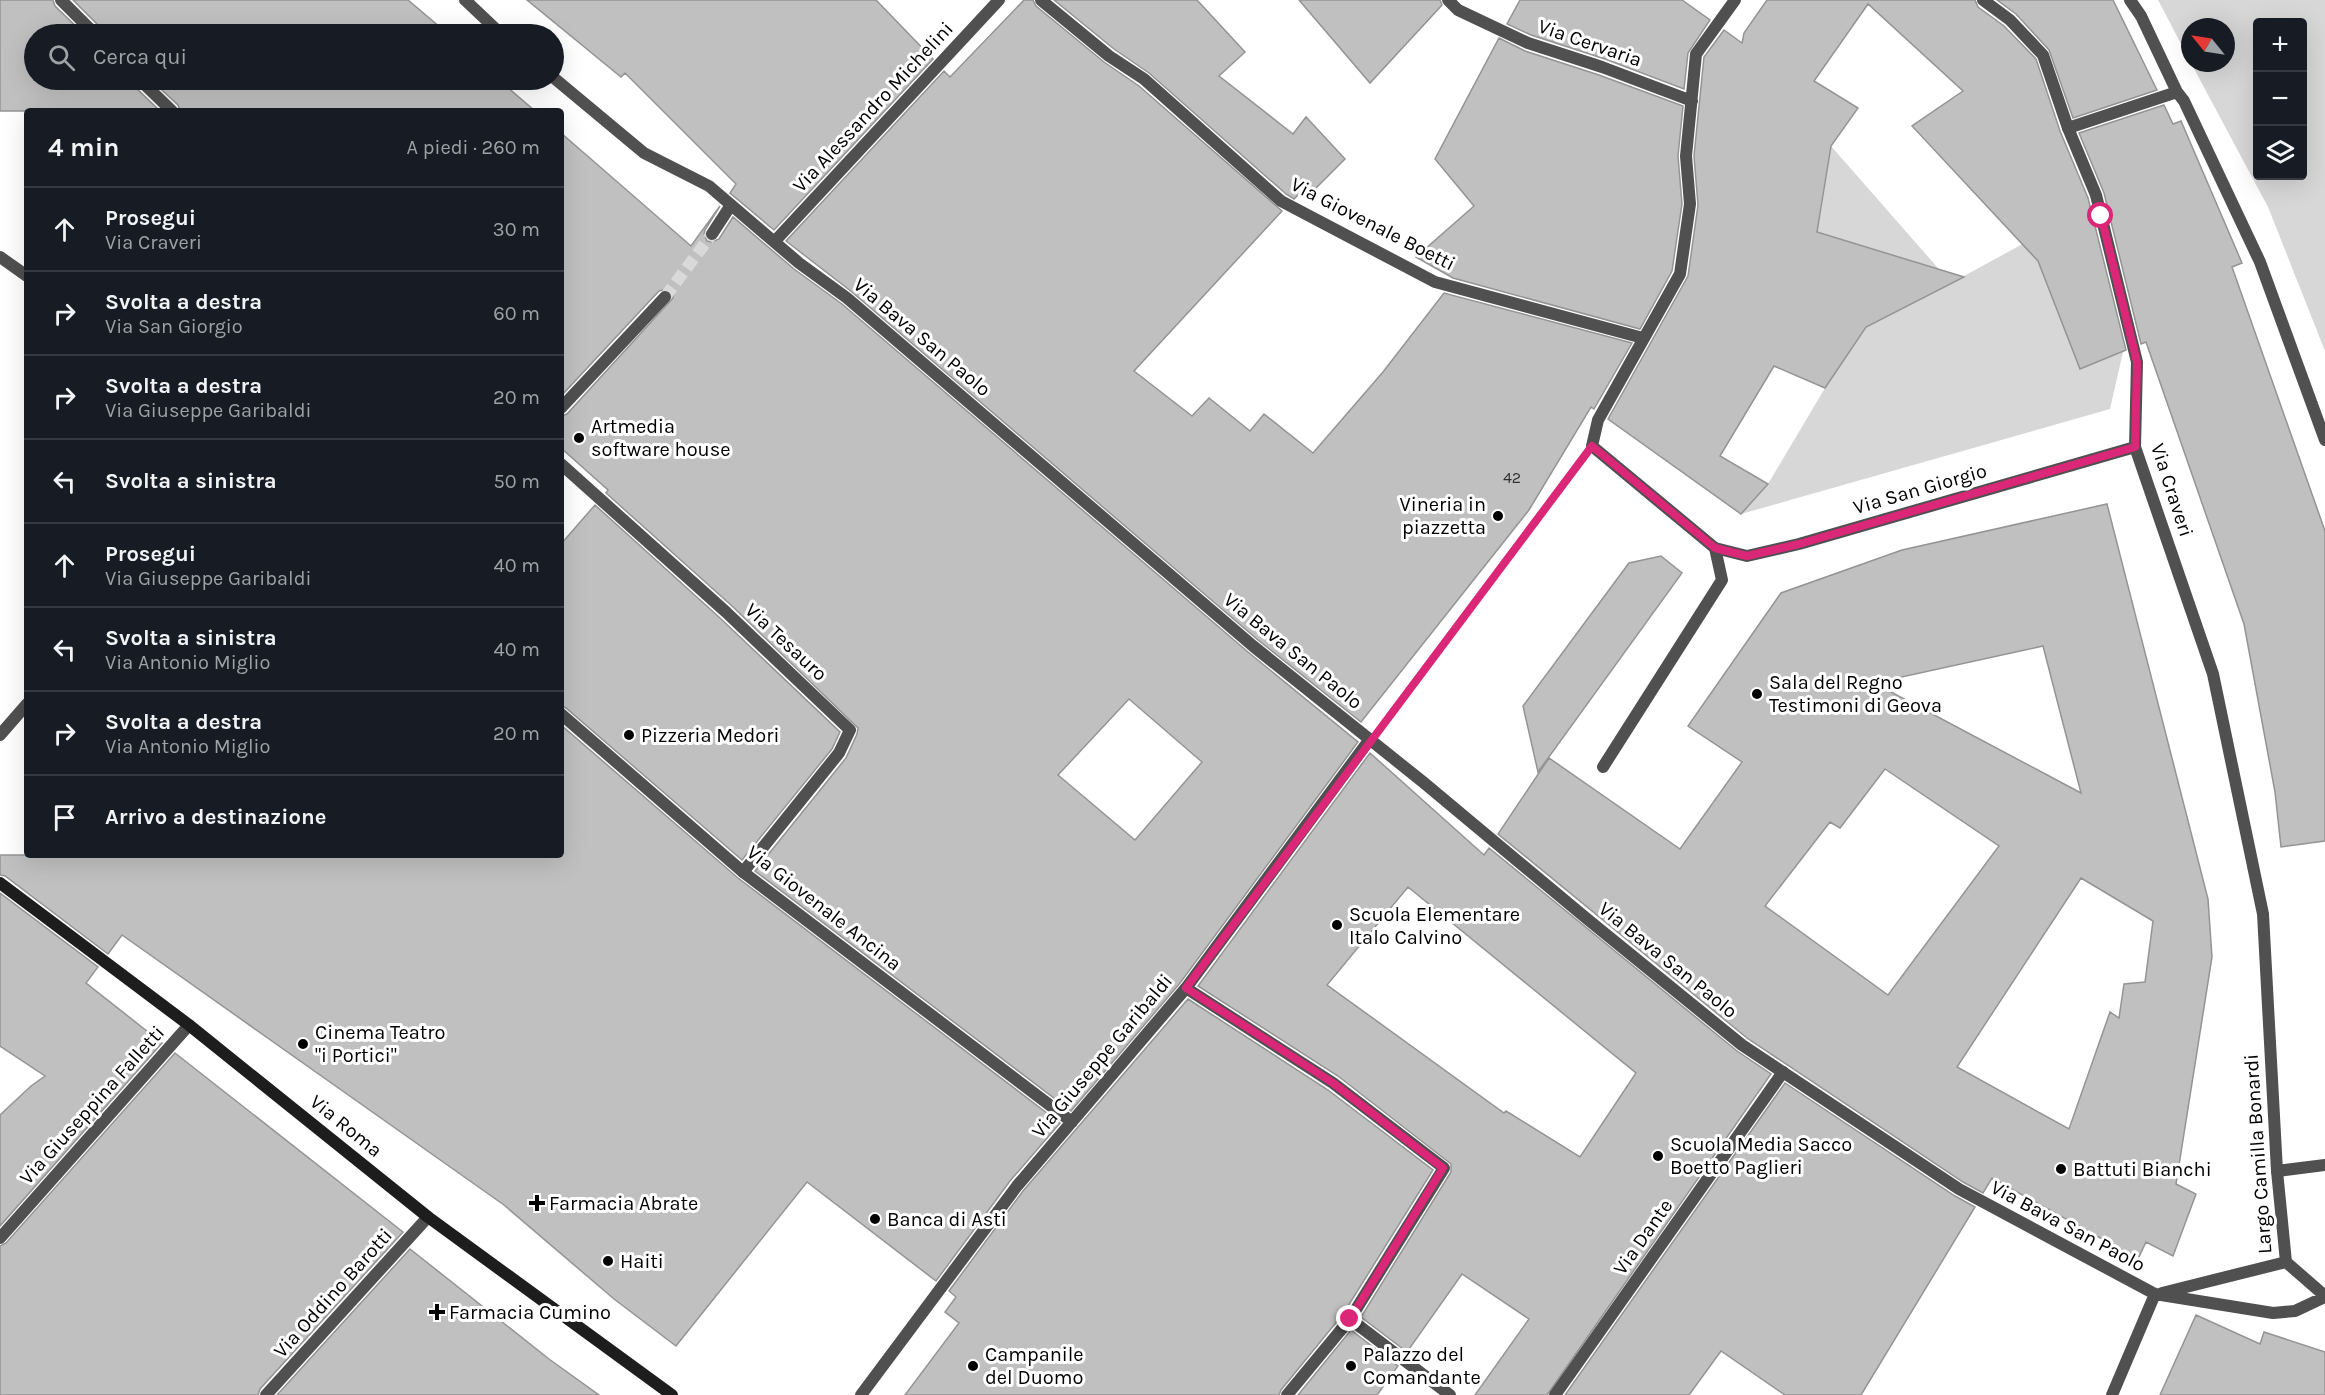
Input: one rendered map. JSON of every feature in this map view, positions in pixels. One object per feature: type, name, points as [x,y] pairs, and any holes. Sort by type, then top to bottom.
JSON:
[{"type":"main road","name":"Via Roma","points":[[0,883],[189,1025],[428,1217],[672,1395]]},
{"type":"street","points":[[61,0],[85,24]]},
{"type":"street","points":[[465,0],[490,24]]},
{"type":"street","name":"Via Alessandro Michelini","points":[[775,241],[999,0]]},
{"type":"street","name":"Via Giovenale Boetti","points":[[1041,0],[1109,56],[1144,79],[1281,201],[1435,282],[1643,338]]},
{"type":"street","name":"Via Cervaria","points":[[1448,0],[1458,10],[1528,43],[1602,67],[1692,101]]},
{"type":"street","points":[[1603,767],[1722,580],[1715,548],[1592,446],[1598,420],[1680,274],[1690,204],[1686,156],[1696,54],[1735,0]]},
{"type":"street","name":"Via Craveri","points":[[1983,0],[2010,20],[2043,55],[2068,128],[2096,195],[2137,362],[2135,447],[2213,674],[2263,914]]},
{"type":"street","points":[[2130,0],[2141,16],[2177,92],[2184,101],[2260,262],[2325,441]]},
{"type":"street","name":"Via Bava San Paolo","points":[[564,86],[644,153],[709,186],[799,263],[847,298],[1253,646],[1370,739],[1742,1045],[1959,1189],[2155,1294]]},
{"type":"street","points":[[150,90],[169,108]]},
{"type":"street","points":[[2068,128],[2177,92]]},
{"type":"street","points":[[712,234],[731,205]]},
{"type":"street","points":[[0,257],[24,274]]},
{"type":"street","points":[[564,405],[665,297]]},
{"type":"street","name":"Via San Giorgio","points":[[1715,548],[1747,556],[1799,544],[2135,447]]},
{"type":"street","name":"Via Tesauro","points":[[564,467],[726,612],[850,730],[839,753],[742,872]]},
{"type":"street","points":[[0,735],[24,707]]},
{"type":"street","name":"Via Giovenale Ancina","points":[[564,717],[742,872],[1072,1122]]},
{"type":"street","name":"Via Giuseppe Garibaldi","points":[[861,1395],[1017,1186],[1186,988],[1370,739]]},
{"type":"street","name":"Largo Camilla Bonardi","points":[[2155,1294],[2286,1262],[2277,1171],[2263,914]]},
{"type":"street","points":[[1186,988],[1333,1083],[1443,1168],[1350,1319],[1287,1395]]},
{"type":"street","name":"Via Giuseppina Falletti","points":[[0,1238],[189,1025]]},
{"type":"street","name":"Via Dante","points":[[1555,1395],[1784,1072]]},
{"type":"street","points":[[2277,1171],[2325,1165]]},
{"type":"street","name":"Via Oddino Barotti","points":[[266,1395],[428,1217]]},
{"type":"street","points":[[2112,1395],[2155,1294],[2273,1313],[2295,1311],[2325,1297],[2286,1262]]},
{"type":"street","points":[[1350,1319],[1450,1395]]},
{"type":"path","points":[[1370,739],[1592,446]]},
{"type":"shaded area","points":[[2158,0],[2325,0],[2325,351],[2268,207],[2254,180],[2307,180],[2307,18],[2253,18],[2253,179],[2196,72],[2235,72],[2235,18],[2181,18],[2181,44]]},
{"type":"shaded area","points":[[1831,146],[1951,283],[2030,240],[2080,369],[2123,352],[2110,409],[1741,514],[1768,484],[1825,388],[1853,346],[1797,323],[1821,212]]},
{"type":"building","points":[[0,0],[53,0],[55,6],[74,24],[24,24],[24,90],[138,90],[157,108],[24,108],[24,111],[0,111]]},
{"type":"building","points":[[73,0],[408,0],[436,24],[97,24]]},
{"type":"building","points":[[527,0],[876,0],[933,59],[774,230],[730,193],[736,184],[625,73],[621,77],[564,30],[564,24],[556,24]]},
{"type":"building","points":[[1024,0],[1033,0],[1036,6],[1104,62],[1139,86],[1282,211],[1134,371],[1192,416],[1209,398],[1250,431],[1264,414],[1313,453],[1383,372],[1444,293],[1632,343],[1594,409],[1591,407],[1529,510],[1361,722],[1258,640],[852,292],[786,241],[944,71],[950,77]]},
{"type":"building","points":[[1054,0],[1197,0],[1245,52],[1219,76],[1293,134],[1306,117],[1345,159],[1308,196],[1301,192],[1294,199],[1149,73],[1114,49]]},
{"type":"building","points":[[1299,0],[1440,0],[1442,5],[1370,83]]},
{"type":"building","points":[[1520,0],[1682,0],[1710,20],[1688,53],[1684,89],[1605,59],[1531,35],[1507,24]]},
{"type":"building","points":[[1767,0],[1975,0],[1978,7],[2004,26],[2036,59],[2060,131],[2088,198],[2126,350],[2080,369],[2038,261],[1912,126],[1963,91],[1868,4],[1814,81],[1858,108],[1831,146],[1817,232],[1964,277],[1866,327],[1825,388],[1774,366],[1720,456],[1768,484],[1741,514],[1608,419],[1688,276],[1698,205],[1694,156],[1704,57],[1724,30],[1742,43],[1744,33]]},
{"type":"building","points":[[1997,0],[2113,0],[2157,90],[2073,118],[2049,50],[2016,14]]},
{"type":"building","points":[[1499,38],[1525,51],[1683,106],[1678,156],[1682,204],[1672,271],[1640,329],[1453,278],[1416,257],[1474,206],[1435,159]]},
{"type":"building","points":[[162,90],[511,90],[532,108],[179,108]]},
{"type":"building","points":[[2164,105],[2173,124],[2181,121],[2242,263],[2232,267],[2325,531],[2325,841],[2281,847],[2275,792],[2244,624],[2146,342],[2141,344],[2104,193],[2079,133]]},
{"type":"building","points":[[564,136],[691,246],[720,206],[705,230],[707,241],[712,242],[719,239],[733,217],[794,269],[842,304],[1248,652],[1358,742],[1180,983],[1071,1111],[755,871],[846,758],[858,728],[732,606],[606,493],[608,490],[564,451],[564,415],[673,298],[673,294],[667,289],[659,291],[564,393]],"holes":[[[1129,699],[1202,762],[1135,840],[1058,775]]]},
{"type":"building","points":[[2107,504],[2208,899],[2212,957],[2176,1184],[2196,1194],[2173,1256],[2146,1242],[2138,1259],[1992,1178],[1983,1193],[1963,1182],[1747,1038],[1498,834],[1549,758],[1680,849],[1742,762],[1688,726],[1781,593],[1902,550]],"holes":[[[2043,646],[2081,793],[1874,683]],[[1885,769],[1999,846],[1888,995],[1765,906],[1830,822],[1840,828]],[[2081,878],[2153,921],[2145,982],[2124,984],[2119,1018],[2110,1012],[2069,1129],[1957,1067]]]},
{"type":"building","points":[[595,505],[720,618],[840,732],[832,749],[742,860],[564,707],[564,541]]},
{"type":"building","points":[[1661,556],[1682,573],[1538,772],[1523,706],[1629,563]]},
{"type":"building","points":[[564,728],[738,878],[1060,1123],[1010,1181],[936,1281],[807,1182],[676,1346],[614,1299],[504,1205],[122,935],[108,954],[5,876],[0,875],[0,855],[24,855],[24,858],[564,858]]},
{"type":"building","points":[[1370,753],[1484,855],[1489,848],[1737,1051],[1771,1074],[1547,1395],[1475,1395],[1529,1319],[1462,1274],[1407,1352],[1361,1317],[1451,1172],[1451,1164],[1338,1076],[1198,986]],"holes":[[[1408,887],[1636,1073],[1580,1157],[1506,1111],[1504,1113],[1327,985]]]},
{"type":"building","points":[[0,893],[98,967],[86,983],[162,1043],[0,1226],[0,1115],[45,1076],[0,1046]]},
{"type":"building","points":[[1188,999],[1328,1090],[1433,1170],[1343,1314],[1279,1395],[905,1395],[959,1323],[945,1312],[956,1297],[949,1291],[1023,1191]]},
{"type":"building","points":[[175,1053],[403,1232],[260,1389],[258,1395],[0,1395],[0,1246],[6,1243]]},
{"type":"building","points":[[1785,1083],[1975,1207],[1861,1395],[1785,1395],[1721,1351],[1689,1395],[1565,1395]]},
{"type":"building","points":[[410,1249],[549,1359],[599,1395],[277,1395]]},
{"type":"building","points":[[2196,1315],[2260,1344],[2264,1332],[2325,1352],[2325,1395],[2160,1395]]},
{"type":"building","name":"Palazzo del Comandante","points":[[1351,1330],[1398,1366],[1377,1395],[1298,1395]]},
{"type":"tunnel","points":[[665,297],[712,234]]},
{"type":"place","name":"Artmedia software house","points":[[579,438]]},
{"type":"place","name":"Vineria in piazzetta","points":[[1498,516]]},
{"type":"place","name":"Sala del Regno Testimoni di Geova","points":[[1757,694]]},
{"type":"place","name":"Pizzeria Medori","points":[[629,735]]},
{"type":"place","name":"Scuola Elementare Italo Calvino","points":[[1337,925]]},
{"type":"place","name":"Cinema Teatro \"i Portici\"","points":[[303,1044]]},
{"type":"place","name":"Scuola Media Sacco Boetto Paglieri","points":[[1658,1156]]},
{"type":"place","name":"Battuti Bianchi","points":[[2061,1169]]},
{"type":"place","name":"Farmacia Abrate","points":[[537,1203]]},
{"type":"place","name":"Banca di Asti","points":[[875,1219]]},
{"type":"place","name":"Haiti","points":[[608,1261]]},
{"type":"place","name":"Farmacia Cumino","points":[[437,1312]]},
{"type":"place","name":"Campanile del Duomo","points":[[973,1366]]},
{"type":"place","name":"Palazzo del Comandante","points":[[1351,1366]]},
{"type":"route","points":[[1350,1319],[1443,1168],[1333,1083],[1186,988],[1370,739],[1592,446],[1715,548],[1747,556],[1799,544],[2135,447],[2137,362],[2101,216]]}]
